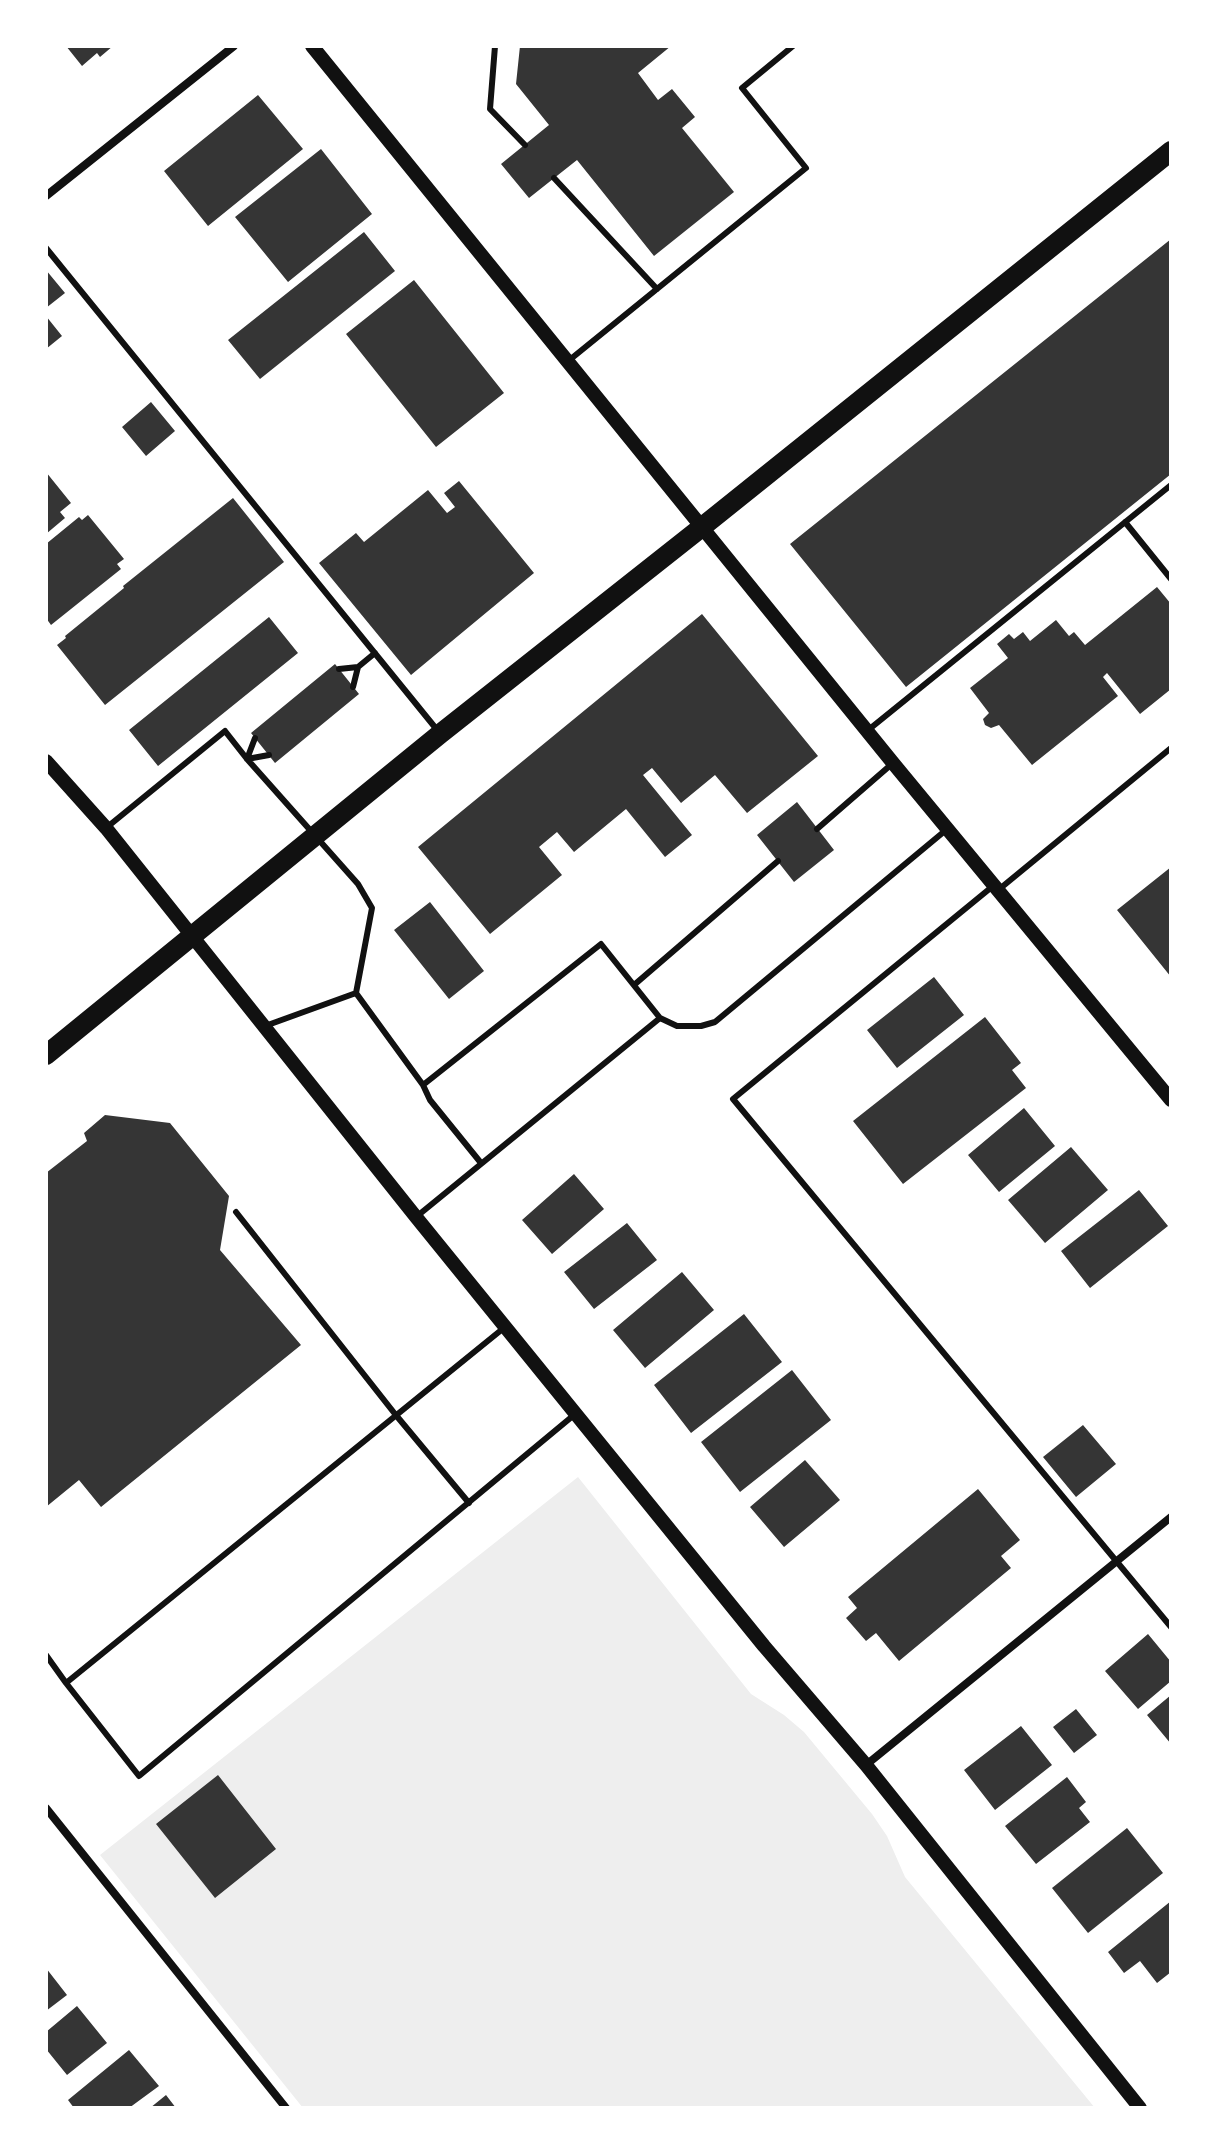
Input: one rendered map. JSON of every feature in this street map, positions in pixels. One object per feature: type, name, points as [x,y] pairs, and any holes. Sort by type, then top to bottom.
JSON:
[{"type":"main road","points":[[46,1055],[440,734],[1171,151]]},
{"type":"street","points":[[46,196],[234,46]]},
{"type":"street","points":[[312,46],[893,763],[1171,1100]]},
{"type":"street","points":[[46,761],[106,828],[194,936],[416,1217],[764,1646],[866,1765],[1140,2108]]},
{"type":"street","points":[[866,1765],[1171,1517]]},
{"type":"street","points":[[46,1808],[286,2108]]},
{"type":"lane","points":[[495,46],[490,109],[525,145]]},
{"type":"lane","points":[[567,362],[806,168],[742,88],[793,46]]},
{"type":"lane","points":[[554,178],[657,289]]},
{"type":"lane","points":[[46,248],[440,734]]},
{"type":"lane","points":[[867,731],[1171,485]]},
{"type":"lane","points":[[1125,522],[1171,579]]},
{"type":"lane","points":[[339,669],[358,667],[375,653]]},
{"type":"lane","points":[[353,687],[358,667]]},
{"type":"lane","points":[[106,828],[225,731],[358,884],[372,908],[356,993],[423,1085],[430,1100],[481,1163]]},
{"type":"lane","points":[[247,759],[255,738]]},
{"type":"lane","points":[[1171,748],[733,1099],[1171,1627]]},
{"type":"lane","points":[[247,759],[269,755]]},
{"type":"lane","points":[[817,829],[893,763]]},
{"type":"lane","points":[[423,1085],[601,944],[660,1018],[677,1026],[701,1026],[715,1022],[947,829]]},
{"type":"lane","points":[[634,985],[778,861]]},
{"type":"lane","points":[[265,1026],[356,993]]},
{"type":"lane","points":[[416,1217],[660,1018]]},
{"type":"lane","points":[[236,1212],[469,1503]]},
{"type":"lane","points":[[66,1683],[505,1327]]},
{"type":"lane","points":[[46,1655],[139,1776],[576,1413]]},
{"type":"shaded area","points":[[578,1477],[751,1694],[804,1732],[872,1814],[887,1836],[905,1877],[1095,2108],[303,2108],[100,1855]]},
{"type":"building","points":[[66,46],[113,46],[100,57],[97,53],[82,66]]},
{"type":"building","points":[[520,46],[671,46],[638,73],[658,100],[672,89],[695,117],[682,128],[734,192],[654,256],[577,160],[529,198],[501,164],[549,125],[516,84]]},
{"type":"building","points":[[258,95],[303,149],[208,226],[164,171]]},
{"type":"building","points":[[321,149],[372,214],[288,282],[235,217]]},
{"type":"building","points":[[364,232],[395,271],[260,379],[228,340]]},
{"type":"building","points":[[1171,239],[1171,474],[906,687],[790,544]]},
{"type":"building","points":[[46,270],[65,293],[46,308]]},
{"type":"building","points":[[414,280],[504,393],[436,447],[346,334]]},
{"type":"building","points":[[46,316],[62,336],[46,349]]},
{"type":"building","points":[[151,402],[175,431],[146,456],[122,427]]},
{"type":"building","points":[[46,472],[71,503],[60,512],[65,518],[46,534]]},
{"type":"building","points":[[459,481],[534,573],[411,675],[319,563],[356,533],[364,542],[428,490],[447,513],[455,507],[444,493]]},
{"type":"building","points":[[233,498],[284,562],[105,705],[57,645],[123,586]]},
{"type":"building","points":[[88,515],[124,559],[117,564],[121,569],[51,625],[46,618],[46,544],[79,517],[82,520]]},
{"type":"building","points":[[1157,587],[1171,604],[1171,689],[1140,714],[1107,673],[1103,677],[1118,696],[1032,765],[999,725],[991,728],[985,725],[983,719],[989,713],[970,688],[1008,658],[997,644],[1009,634],[1014,639],[1023,632],[1030,641],[1056,620],[1069,636],[1074,632],[1085,645]]},
{"type":"building","points":[[702,614],[818,756],[747,813],[715,775],[681,803],[652,768],[643,775],[692,835],[665,857],[626,809],[574,852],[557,832],[539,847],[562,875],[490,934],[418,847]]},
{"type":"building","points":[[269,617],[298,653],[158,766],[129,730]]},
{"type":"building","points":[[335,664],[359,694],[275,763],[251,733]]},
{"type":"building","points":[[797,802],[834,850],[794,882],[757,835]]},
{"type":"building","points":[[1171,867],[1171,977],[1117,910]]},
{"type":"building","points":[[430,902],[484,971],[449,999],[394,930]]},
{"type":"building","points":[[934,977],[964,1015],[897,1068],[867,1030]]},
{"type":"building","points":[[985,1017],[1021,1063],[1012,1070],[1026,1088],[903,1184],[853,1121]]},
{"type":"building","points":[[1024,1108],[1055,1146],[999,1192],[968,1155]]},
{"type":"building","points":[[105,1115],[170,1123],[229,1196],[220,1250],[301,1345],[101,1507],[79,1480],[46,1507],[46,1173],[87,1141],[84,1133]]},
{"type":"building","points":[[1071,1147],[1108,1190],[1045,1243],[1008,1200]]},
{"type":"building","points":[[574,1174],[604,1209],[552,1254],[522,1220]]},
{"type":"building","points":[[1139,1190],[1168,1226],[1090,1288],[1061,1251]]},
{"type":"building","points":[[627,1223],[657,1260],[594,1309],[564,1272]]},
{"type":"building","points":[[682,1272],[714,1310],[645,1368],[613,1330]]},
{"type":"building","points":[[744,1314],[782,1362],[691,1433],[654,1385]]},
{"type":"building","points":[[792,1370],[831,1420],[740,1492],[701,1442]]},
{"type":"building","points":[[1083,1425],[1116,1464],[1076,1497],[1043,1457]]},
{"type":"building","points":[[805,1460],[840,1500],[784,1547],[750,1507]]},
{"type":"building","points":[[978,1489],[1020,1540],[1001,1556],[1011,1568],[899,1661],[876,1633],[866,1641],[846,1618],[857,1608],[848,1597]]},
{"type":"building","points":[[1148,1634],[1171,1662],[1171,1681],[1138,1709],[1105,1671]]},
{"type":"building","points":[[1171,1695],[1171,1744],[1147,1715]]},
{"type":"building","points":[[1076,1709],[1097,1735],[1074,1753],[1053,1727]]},
{"type":"building","points":[[1021,1726],[1052,1765],[995,1810],[964,1770]]},
{"type":"building","points":[[218,1775],[276,1849],[215,1898],[156,1824]]},
{"type":"building","points":[[1067,1777],[1086,1802],[1079,1808],[1090,1822],[1036,1864],[1005,1826]]},
{"type":"building","points":[[1127,1828],[1163,1873],[1088,1933],[1052,1888]]},
{"type":"building","points":[[1171,1901],[1171,1972],[1157,1983],[1140,1961],[1124,1973],[1108,1952]]},
{"type":"building","points":[[46,1968],[67,1995],[46,2011]]},
{"type":"building","points":[[77,2006],[107,2043],[67,2075],[46,2049],[46,2032]]},
{"type":"building","points":[[129,2050],[159,2086],[129,2108],[74,2108],[68,2100]]},
{"type":"building","points":[[166,2095],[176,2108],[150,2108]]}]
